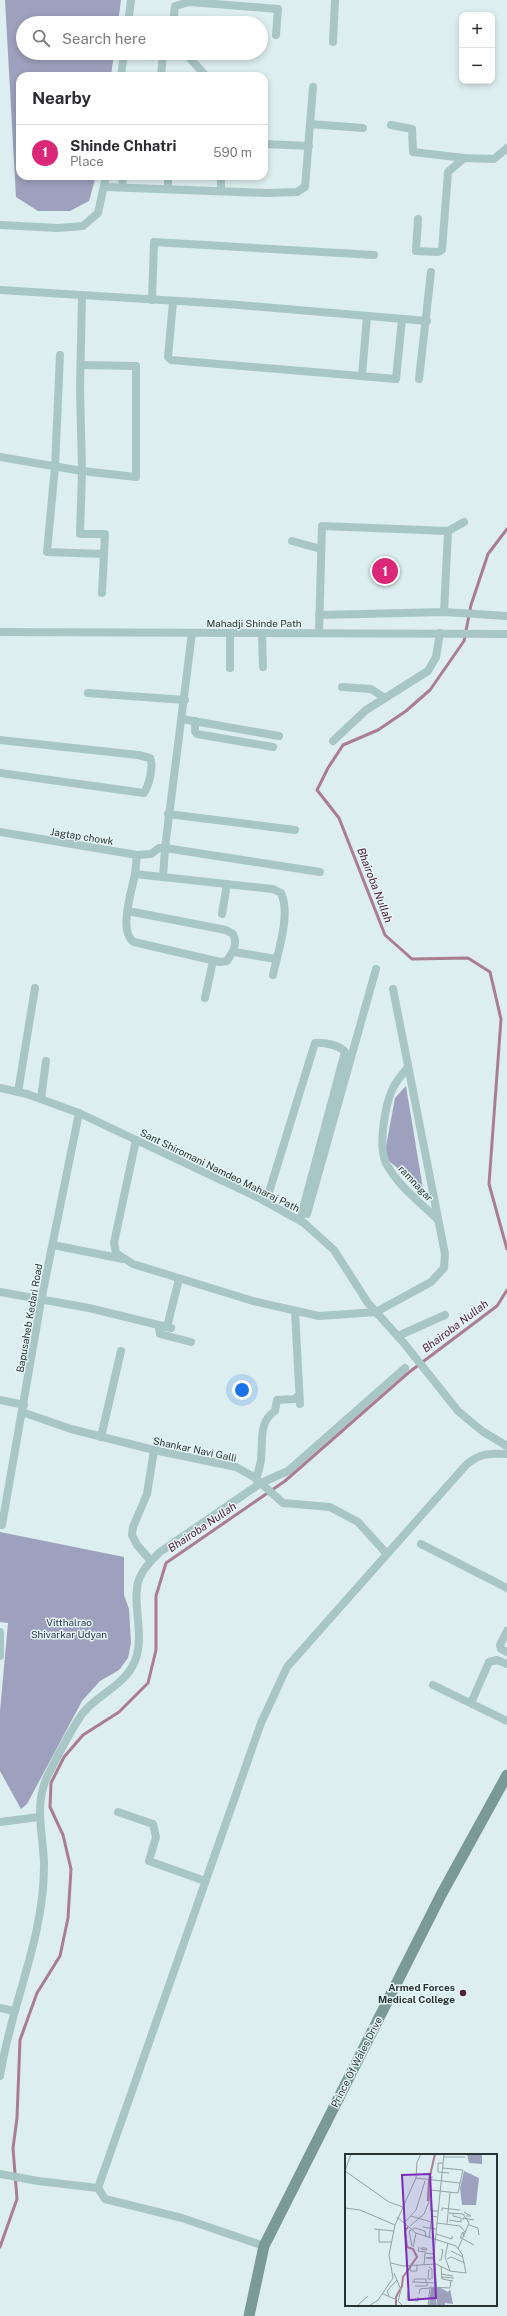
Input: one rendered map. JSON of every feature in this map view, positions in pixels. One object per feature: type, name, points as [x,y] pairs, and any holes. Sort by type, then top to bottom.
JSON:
[{"type":"street","points":[[129,16],[131,0]]},
{"type":"street","points":[[334,42],[335,0]]},
{"type":"street","points":[[174,16],[175,6],[190,2],[278,9],[276,35]]},
{"type":"street","points":[[122,72],[123,60]]},
{"type":"street","points":[[161,72],[162,60]]},
{"type":"street","points":[[191,60],[202,72]]},
{"type":"street","points":[[105,187],[266,193],[297,192],[305,187],[313,87]]},
{"type":"street","points":[[310,124],[363,128]]},
{"type":"street","points":[[392,125],[412,129],[413,152],[464,158],[494,159],[507,148]]},
{"type":"street","points":[[268,144],[309,146]]},
{"type":"street","points":[[418,219],[416,251],[438,252],[442,250],[448,172],[464,158]]},
{"type":"street","points":[[0,225],[58,228],[83,226],[98,213],[106,180]]},
{"type":"street","points":[[122,188],[123,180]]},
{"type":"street","points":[[168,180],[168,189]]},
{"type":"street","points":[[221,191],[222,180]]},
{"type":"street","points":[[152,300],[154,242],[374,254]]},
{"type":"street","points":[[419,379],[427,321],[431,272]]},
{"type":"street","points":[[0,290],[427,321]]},
{"type":"street","points":[[82,296],[82,471],[80,534],[105,534],[102,593]]},
{"type":"street","points":[[173,302],[168,357],[171,360],[396,379],[402,319]]},
{"type":"street","points":[[362,376],[367,316]]},
{"type":"street","points":[[60,356],[55,467],[47,552],[104,554]]},
{"type":"street","points":[[0,457],[82,471],[136,477],[136,366],[81,365]]},
{"type":"street","points":[[319,633],[322,526],[448,531],[464,522]]},
{"type":"street","points":[[444,612],[448,531]]},
{"type":"street","points":[[292,541],[321,549]]},
{"type":"street","points":[[319,615],[444,612],[507,616]]},
{"type":"street","name":"Mahadji Shinde Path","points":[[0,632],[506,634]]},
{"type":"street","points":[[163,877],[162,848],[182,719],[192,633]]},
{"type":"street","points":[[230,633],[230,668]]},
{"type":"street","points":[[262,633],[263,667]]},
{"type":"street","points":[[333,741],[366,710],[428,671],[436,657],[440,633]]},
{"type":"street","points":[[342,687],[371,689],[385,698]]},
{"type":"street","points":[[88,693],[184,700]]},
{"type":"street","points":[[182,719],[279,736]]},
{"type":"street","points":[[196,721],[195,731],[197,734],[273,747]]},
{"type":"street","points":[[0,740],[138,755],[150,758],[152,762],[147,788],[144,793],[0,772]]},
{"type":"street","points":[[168,814],[295,830]]},
{"type":"street","name":"Jagtap chowk","points":[[0,832],[137,855],[151,854],[162,848]]},
{"type":"street","points":[[162,848],[320,872]]},
{"type":"street","points":[[128,911],[226,930],[233,934],[236,939],[234,952],[227,961],[220,962],[134,942],[129,939],[126,931],[128,911],[137,855]]},
{"type":"street","points":[[135,874],[273,889],[281,893],[285,901],[286,913],[273,975]]},
{"type":"street","points":[[222,914],[227,884]]},
{"type":"street","points":[[234,952],[276,959]]},
{"type":"street","points":[[205,998],[213,961]]},
{"type":"street","points":[[302,1222],[376,969]]},
{"type":"street","points":[[18,1092],[35,988]]},
{"type":"street","points":[[53,1244],[124,1260],[179,1278],[295,1312],[319,1316],[376,1312],[431,1282],[444,1268],[445,1254],[393,989]]},
{"type":"street","points":[[266,1202],[315,1043],[321,1043],[342,1049],[345,1052],[302,1222]]},
{"type":"street","points":[[41,1099],[46,1061]]},
{"type":"street","name":"ramnagar","points":[[408,1067],[398,1078],[388,1103],[383,1142],[385,1161],[392,1174],[438,1220]]},
{"type":"street","name":"Sant Shiromani Namdeo Maharaj Path","points":[[0,1088],[41,1099],[79,1113],[266,1202],[302,1222],[334,1250],[376,1312],[401,1339],[440,1391],[464,1416],[482,1431],[507,1446]]},
{"type":"street","name":"Bapusaheb Kedari Road","points":[[0,1525],[2,1525],[42,1301],[79,1113]]},
{"type":"street","points":[[124,1260],[116,1253],[114,1243],[115,1231],[136,1140]]},
{"type":"street","points":[[166,1327],[179,1278]]},
{"type":"street","points":[[0,1292],[42,1301],[89,1308],[166,1327]]},
{"type":"street","points":[[259,1481],[263,1425],[268,1415],[275,1411],[277,1400],[300,1400],[295,1312]]},
{"type":"street","points":[[401,1339],[444,1315]]},
{"type":"street","points":[[166,1327],[159,1329],[160,1334],[191,1342]]},
{"type":"street","points":[[101,1437],[121,1351]]},
{"type":"street","points":[[0,2076],[14,2011],[28,1967],[40,1914],[44,1876],[43,1837],[39,1817],[40,1796],[47,1778],[82,1714],[128,1674],[135,1661],[139,1646],[140,1629],[137,1589],[140,1576],[160,1552],[259,1481],[288,1471],[405,1368]]},
{"type":"street","name":"Shankar Navi Galli","points":[[0,1400],[23,1408],[71,1429],[154,1450],[236,1467],[259,1481],[277,1500],[283,1503],[330,1507],[358,1522],[387,1554]]},
{"type":"street","points":[[151,1561],[137,1545],[132,1535],[135,1521],[147,1494],[154,1450]]},
{"type":"street","points":[[98,2188],[260,1722],[287,1666],[476,1457],[488,1453],[507,1454]]},
{"type":"street","points":[[421,1544],[507,1588]]},
{"type":"street","points":[[507,1631],[500,1645],[501,1649],[507,1652]]},
{"type":"street","points":[[0,1632],[0,1656]]},
{"type":"street","points":[[471,1703],[489,1662],[498,1660],[507,1664]]},
{"type":"street","points":[[433,1685],[507,1721]]},
{"type":"street","name":"Prince Of Wales Drive","points":[[249,2316],[264,2246],[439,1900],[507,1775]]},
{"type":"street","points":[[118,1812],[153,1824],[156,1837],[150,1861],[205,1881]]},
{"type":"street","points":[[0,1822],[39,1817]]},
{"type":"street","points":[[0,2008],[14,2011]]},
{"type":"street","points":[[2,2174],[38,2181],[98,2188]]},
{"type":"street","points":[[98,2188],[105,2199],[182,2218],[264,2246]]},
{"type":"green space","points":[[5,0],[121,0],[119,16],[16,16],[16,60],[113,60],[112,72],[16,72],[16,180],[95,180],[89,201],[70,211],[38,211],[16,197]]},
{"type":"green space","points":[[406,1086],[423,1189],[384,1157],[395,1098]]},
{"type":"green space","name":"Vitthalrao Shivarkar Udyan","points":[[0,1532],[124,1557],[124,1595],[129,1609],[131,1643],[128,1658],[119,1670],[100,1681],[82,1701],[27,1804],[21,1809],[0,1771],[0,1711],[8,1623],[0,1622]]},
{"type":"waterway","name":"Bhairoba Nullah","points":[[507,529],[488,554],[471,605],[464,641],[430,690],[406,711],[378,730],[343,745],[328,768],[317,790],[339,818],[385,935],[412,959],[468,958],[490,972],[501,1019],[489,1184],[507,1249]]},
{"type":"waterway","name":"Bhairoba Nullah","points":[[0,2247],[17,2199],[13,2148],[17,2118],[20,2040],[37,1993],[60,1956],[68,1918],[71,1869],[63,1835],[50,1807],[51,1783],[64,1757],[83,1735],[119,1712],[148,1683],[156,1650],[156,1596],[166,1563],[285,1481],[408,1373],[497,1306],[507,1290]]},
{"type":"place","name":"Shinde Chhatri","points":[[385,571]]},
{"type":"place","name":"Armed Forces Medical College","points":[[463,1993]]}]
